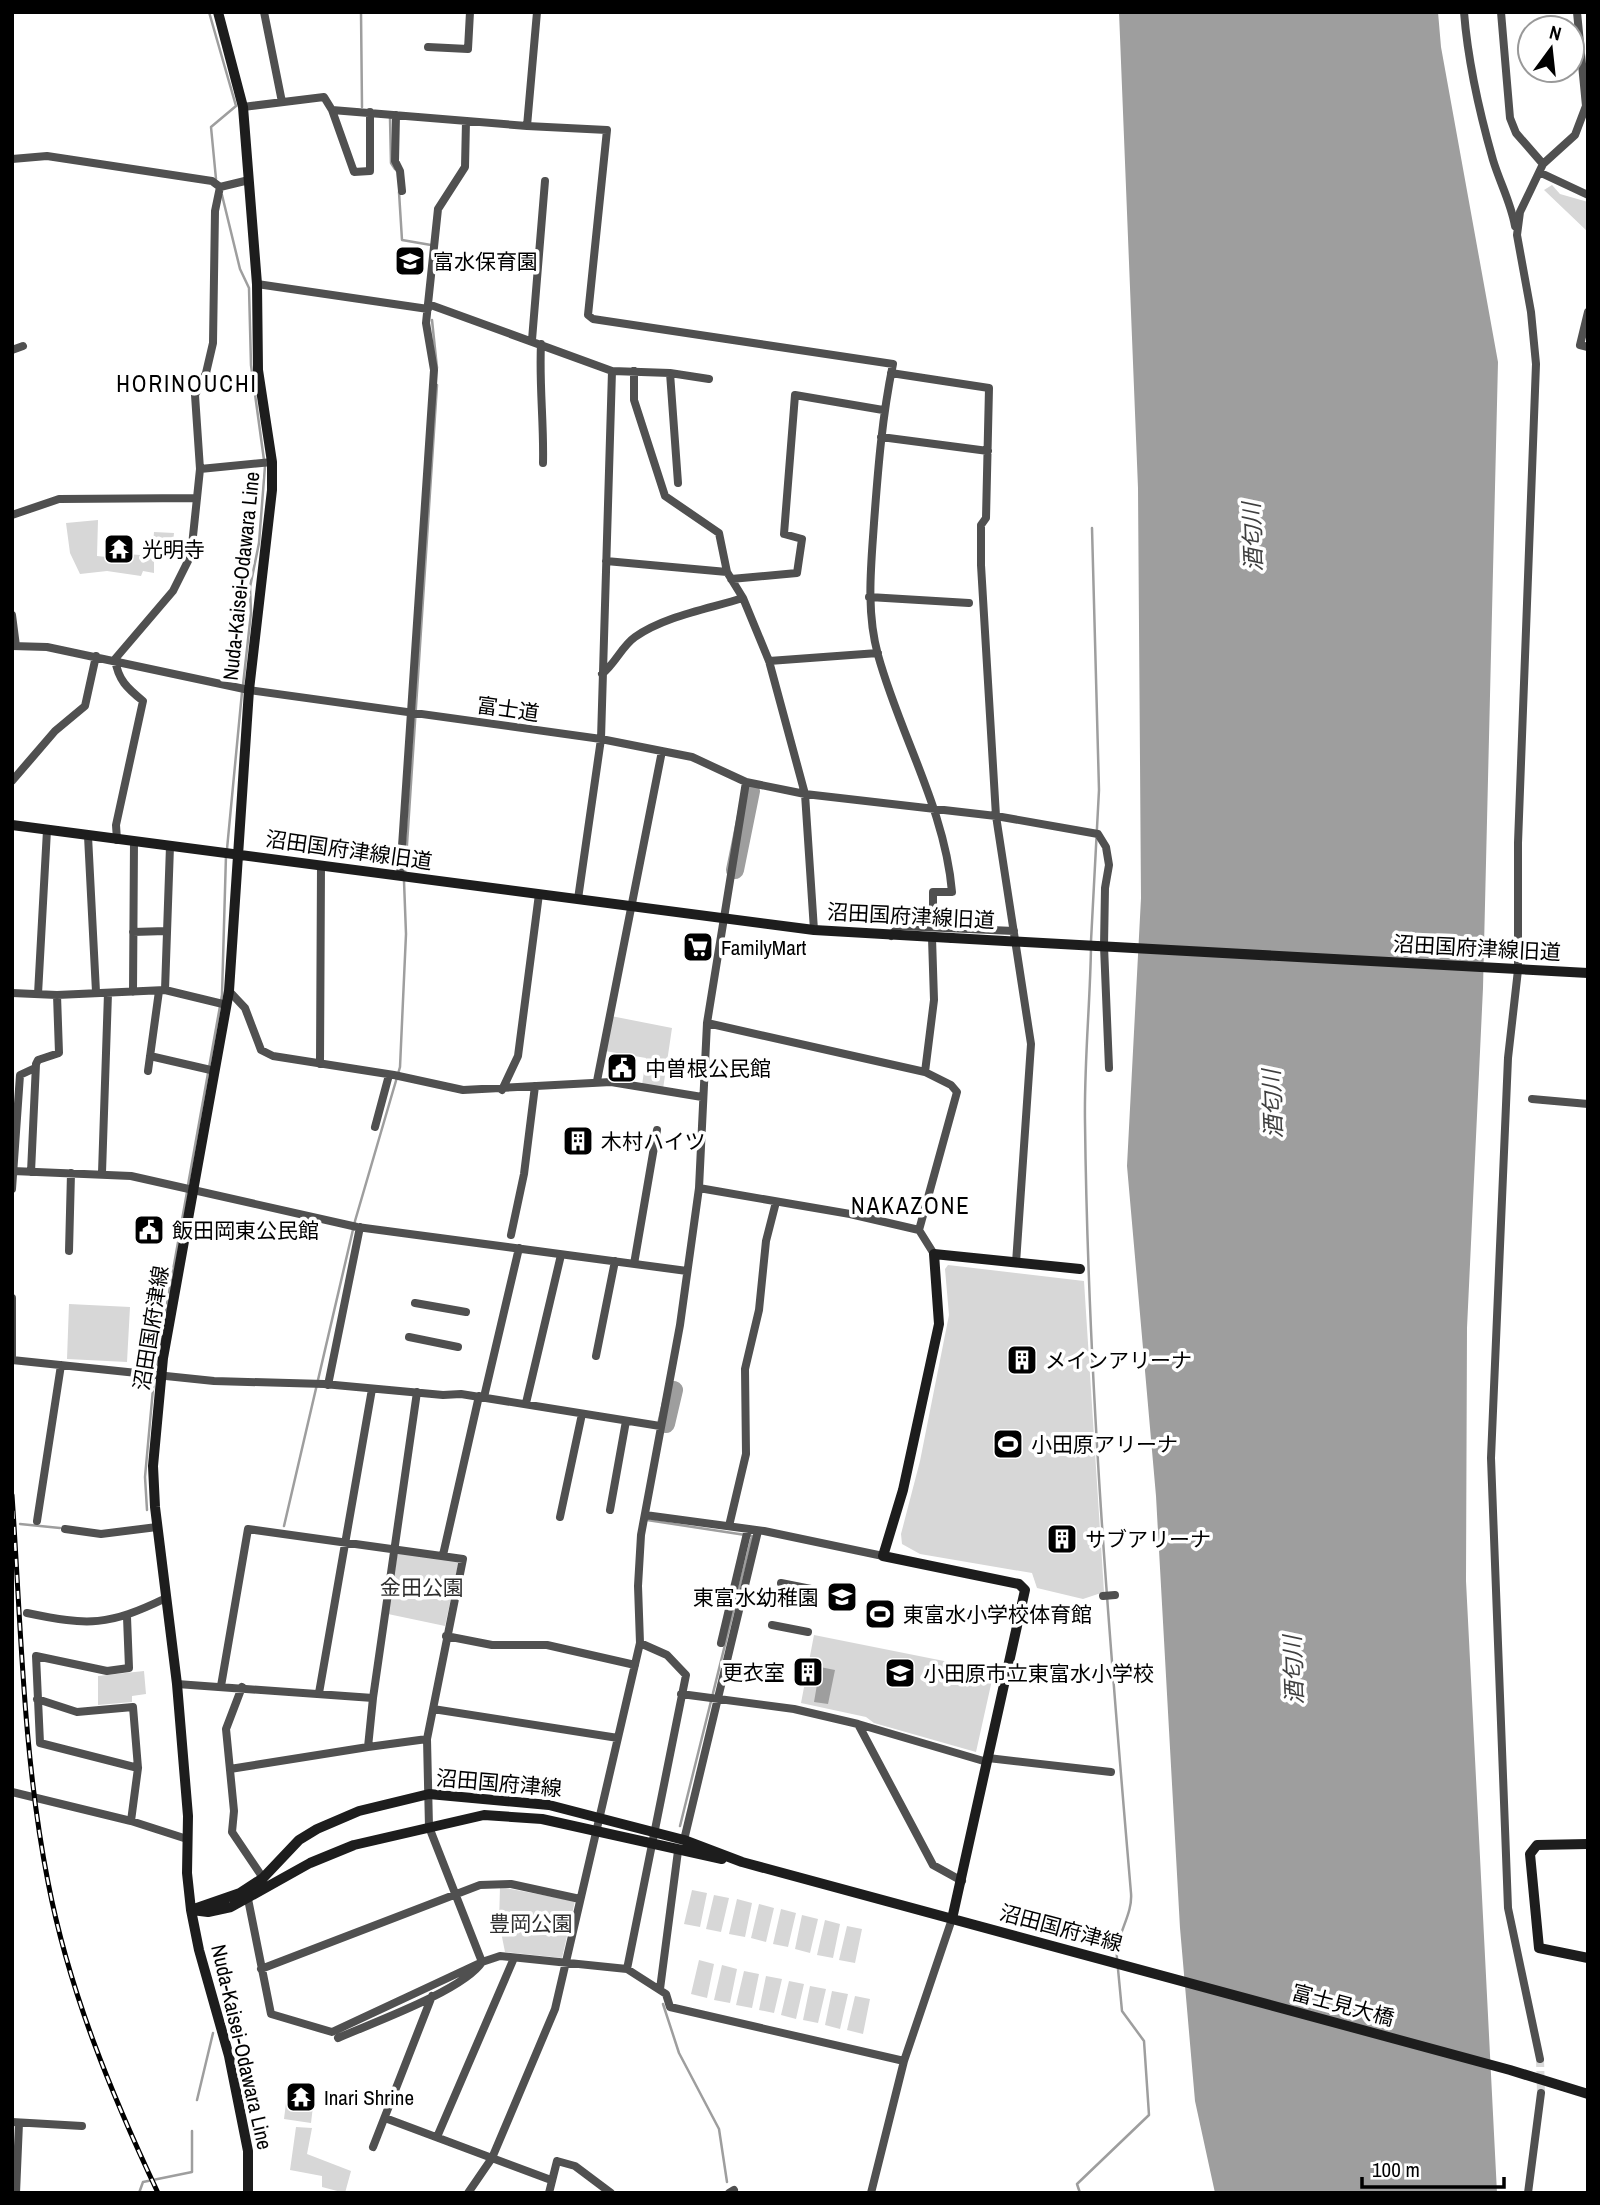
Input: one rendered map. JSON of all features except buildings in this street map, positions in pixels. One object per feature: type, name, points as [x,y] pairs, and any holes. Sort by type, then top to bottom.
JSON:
[{"type":"main road","name":"Nuda-Kaisei-Odawara Line","points":[[218,12],[243,107],[257,284],[258,370],[272,462],[272,490],[249,689],[236,854]]},
{"type":"main road","points":[[12,825],[236,854]]},
{"type":"main road","name":"沼田国府津線旧道","points":[[236,854],[814,930],[891,936],[932,932],[952,938],[1588,973]]},
{"type":"main road","name":"沼田国府津線","points":[[191,1910],[177,1684],[157,1527],[153,1466],[161,1376],[229,991],[236,854]]},
{"type":"main road","points":[[953,1919],[1025,1590],[1019,1584],[883,1556],[903,1490],[939,1324],[934,1254],[1080,1269]]},
{"type":"main road","name":"沼田国府津線","points":[[191,1910],[240,1893],[263,1878],[299,1840],[317,1829],[359,1811],[429,1794],[549,1805],[654,1831],[685,1834],[742,1862]]},
{"type":"main road","name":"沼田国府津線","points":[[191,1910],[208,1912],[231,1907],[310,1863],[343,1850],[484,1815],[542,1819],[678,1851],[742,1862],[1167,1977]]},
{"type":"main road","points":[[1588,1844],[1537,1845],[1530,1854],[1539,1948],[1588,1958]]},
{"type":"main road","name":"Nuda-Kaisei-Odawara Line","points":[[191,1910],[199,1950],[229,2056],[248,2151],[248,2193]]},
{"type":"main road","name":"富士見大橋","points":[[1167,1977],[1510,2070]]},
{"type":"main road","points":[[1510,2070],[1588,2087]]},
{"type":"main road","points":[[1510,2070],[1588,2094]]},
{"type":"street","points":[[264,12],[282,102]]},
{"type":"street","points":[[428,47],[468,49],[470,12]]},
{"type":"street","points":[[527,126],[537,12]]},
{"type":"street","points":[[1464,12],[1468,55],[1483,125],[1503,192],[1511,205],[1531,312],[1536,364],[1518,843],[1518,970],[1508,1058],[1491,1458],[1508,1908],[1541,2059]]},
{"type":"street","points":[[1501,12],[1510,118],[1516,133],[1543,164]]},
{"type":"street","points":[[1517,235],[1528,192],[1541,173],[1543,164],[1575,135],[1586,113],[1577,12]]},
{"type":"street","points":[[243,107],[324,97],[332,110],[354,172],[370,171],[370,112]]},
{"type":"street","points":[[332,110],[607,130],[588,315],[593,319],[893,364],[883,410],[869,597],[878,653],[898,717],[925,778],[950,868],[952,892],[933,892],[934,1000],[925,1072]]},
{"type":"street","points":[[396,115],[395,161],[400,171],[402,191]]},
{"type":"street","points":[[405,877],[434,370],[426,323],[438,209],[465,167],[466,121]]},
{"type":"street","points":[[12,159],[47,156],[212,181],[220,187]]},
{"type":"street","points":[[1541,173],[1588,195]]},
{"type":"street","points":[[220,187],[249,180]]},
{"type":"street","points":[[532,340],[545,181]]},
{"type":"street","points":[[117,839],[116,825],[143,701],[126,688],[118,675],[115,659],[173,591],[191,555],[200,469],[195,395],[214,344],[215,211],[220,187]]},
{"type":"street","points":[[257,284],[377,304],[428,307],[532,340],[612,371],[634,370],[709,379]]},
{"type":"street","points":[[1588,312],[1580,345],[1588,347]]},
{"type":"street","points":[[541,344],[540,372],[545,409],[543,463]]},
{"type":"street","points":[[12,351],[23,346]]},
{"type":"street","points":[[634,370],[634,400],[665,496],[719,533],[729,575],[743,598],[769,661],[805,794],[814,930]]},
{"type":"street","points":[[578,899],[601,738],[612,371]]},
{"type":"street","points":[[670,373],[678,483]]},
{"type":"street","points":[[891,373],[989,387],[981,565],[996,816],[1031,1044],[1016,1263]]},
{"type":"street","points":[[606,561],[729,575],[796,573],[802,539],[784,534],[795,395],[883,410]]},
{"type":"street","points":[[881,437],[988,451]]},
{"type":"street","points":[[200,469],[272,462]]},
{"type":"street","points":[[12,516],[59,499],[197,498]]},
{"type":"street","points":[[869,597],[969,603]]},
{"type":"street","points":[[602,674],[633,638],[670,620],[743,598]]},
{"type":"street","points":[[12,615],[14,646]]},
{"type":"street","name":"富士道","points":[[14,646],[47,647],[115,659],[236,687],[414,714],[601,738],[692,757],[746,782],[805,794],[1084,829],[1103,839],[1110,865],[1105,888],[1101,946],[1109,1068]]},
{"type":"street","points":[[769,661],[878,653]]},
{"type":"street","points":[[12,781],[55,731],[85,706],[96,656]]},
{"type":"street","points":[[597,1082],[662,751]]},
{"type":"street","points":[[468,2193],[492,2158],[555,2009],[640,1643],[638,1586],[645,1515],[699,1188],[707,1023],[746,782]]},
{"type":"street","points":[[37,994],[47,830]]},
{"type":"street","points":[[88,836],[96,992]]},
{"type":"street","points":[[133,992],[134,841]]},
{"type":"street","points":[[148,1071],[162,991],[170,846]]},
{"type":"street","points":[[320,1064],[321,864]]},
{"type":"street","points":[[502,1090],[518,1056],[540,894]]},
{"type":"street","points":[[133,932],[166,931]]},
{"type":"street","points":[[932,932],[1014,931]]},
{"type":"street","points":[[12,993],[57,995],[162,991],[227,1005]]},
{"type":"street","points":[[229,991],[245,1008],[261,1050],[273,1056],[395,1075],[463,1090],[502,1090],[597,1082],[702,1097]]},
{"type":"street","points":[[102,1173],[108,993]]},
{"type":"street","points":[[31,1172],[35,1068],[38,1060],[59,1053],[57,995]]},
{"type":"street","points":[[707,1023],[925,1072],[951,1085],[957,1093],[919,1230]]},
{"type":"street","points":[[150,1056],[215,1071]]},
{"type":"street","points":[[12,1189],[20,1075],[35,1068]]},
{"type":"street","points":[[375,1127],[395,1075]]},
{"type":"street","points":[[511,1235],[524,1174],[536,1086]]},
{"type":"street","points":[[1532,1099],[1588,1104]]},
{"type":"street","points":[[634,1264],[657,1130]]},
{"type":"street","points":[[13,1171],[102,1173],[194,1190],[355,1227],[687,1271]]},
{"type":"street","points":[[69,1251],[71,1173]]},
{"type":"street","points":[[699,1188],[850,1214],[919,1230],[934,1254]]},
{"type":"street","points":[[729,1526],[746,1454],[745,1369],[760,1310],[766,1241],[776,1202]]},
{"type":"street","points":[[326,1385],[355,1227]]},
{"type":"street","points":[[443,1555],[519,1248]]},
{"type":"street","points":[[526,1403],[561,1255]]},
{"type":"street","points":[[596,1356],[615,1261]]},
{"type":"street","points":[[12,1298],[12,1360],[215,1381],[314,1384],[481,1397],[660,1426]]},
{"type":"street","points":[[415,1303],[466,1312]]},
{"type":"street","points":[[410,1337],[458,1347]]},
{"type":"street","points":[[37,1521],[61,1365]]},
{"type":"street","points":[[318,1693],[372,1389]]},
{"type":"street","points":[[368,1747],[417,1392]]},
{"type":"street","points":[[560,1517],[582,1414]]},
{"type":"street","points":[[610,1510],[626,1421]]},
{"type":"street","points":[[645,1515],[677,1523],[729,1526],[747,1533],[758,1531],[883,1556]]},
{"type":"street","points":[[65,1529],[101,1534],[157,1527]]},
{"type":"street","points":[[220,1686],[248,1529],[463,1559],[427,1739],[429,1827],[482,1962]]},
{"type":"street","points":[[685,1834],[758,1531]]},
{"type":"street","points":[[722,1643],[747,1533]]},
{"type":"street","points":[[780,1583],[816,1590]]},
{"type":"street","points":[[1103,1596],[1115,1595]]},
{"type":"street","points":[[27,1613],[86,1623],[127,1617],[166,1598]]},
{"type":"street","points":[[127,1617],[129,1668],[107,1671],[36,1656],[40,1743],[138,1768]]},
{"type":"street","points":[[772,1625],[808,1632]]},
{"type":"street","points":[[446,1636],[492,1645],[547,1645],[635,1665]]},
{"type":"street","points":[[627,1969],[686,1675],[667,1655],[640,1643]]},
{"type":"street","points":[[177,1684],[373,1698]]},
{"type":"street","points":[[242,1687],[226,1729],[232,1832],[263,1878]]},
{"type":"street","points":[[681,1694],[794,1709],[988,1760],[1111,1772]]},
{"type":"street","points":[[37,1699],[76,1712],[132,1707],[138,1768],[131,1821]]},
{"type":"street","points":[[433,1709],[618,1738]]},
{"type":"street","points":[[858,1724],[933,1865],[962,1881]]},
{"type":"street","points":[[230,1769],[427,1739]]},
{"type":"street","points":[[12,1791],[131,1821],[187,1839]]},
{"type":"street","points":[[660,1989],[678,1851]]},
{"type":"street","points":[[261,1969],[454,1893],[496,1882],[580,1899]]},
{"type":"street","points":[[248,1899],[271,2014],[332,2032],[500,1956],[627,1969],[666,1994],[670,2007],[904,2061]]},
{"type":"street","points":[[871,2193],[904,2061],[953,1919]]},
{"type":"street","points":[[437,2137],[514,1958]]},
{"type":"street","points":[[338,2038],[475,1974],[482,1962]]},
{"type":"street","points":[[373,2147],[432,1996]]},
{"type":"street","points":[[1528,2193],[1541,2093]]},
{"type":"street","points":[[384,2118],[551,2180]]},
{"type":"street","points":[[16,2193],[15,2122],[82,2126]]},
{"type":"street","points":[[549,2193],[557,2161],[575,2166],[611,2193]]},
{"type":"green space","points":[[1552,185],[1560,194],[1588,202],[1588,232],[1544,190]]},
{"type":"green space","points":[[98,520],[97,556],[126,559],[126,554],[154,556],[154,573],[143,571],[141,576],[107,571],[80,574],[70,553],[66,523]]},
{"type":"green space","points":[[154,532],[174,533],[173,543],[188,545],[187,551],[153,545]]},
{"type":"green space","points":[[611,1016],[672,1028],[663,1089],[642,1085],[646,1058],[605,1051]]},
{"type":"green space","name":"小田原アリーナ","points":[[948,1265],[1084,1281],[1104,1592],[1083,1599],[1037,1588],[1032,1573],[920,1554],[902,1544],[901,1534],[920,1461],[949,1315],[945,1269]]},
{"type":"green space","points":[[69,1304],[130,1307],[127,1362],[67,1359]]},
{"type":"green space","name":"金田公園","points":[[398,1551],[459,1561],[445,1626],[388,1614]]},
{"type":"green space","points":[[814,1635],[994,1671],[976,1752],[874,1723],[866,1717],[801,1703]]},
{"type":"green space","points":[[144,1671],[146,1694],[132,1696],[132,1702],[98,1705],[98,1676]]},
{"type":"green space","name":"豊岡公園","points":[[500,1887],[575,1901],[562,1958],[505,1952],[499,1922]]},
{"type":"green space","points":[[692,1890],[707,1893],[700,1927],[684,1924]]},
{"type":"green space","points":[[714,1895],[729,1898],[721,1932],[706,1929]]},
{"type":"green space","points":[[737,1899],[752,1903],[745,1937],[729,1934]]},
{"type":"green space","points":[[759,1904],[774,1908],[766,1942],[751,1938]]},
{"type":"green space","points":[[781,1909],[796,1913],[788,1947],[773,1944]]},
{"type":"green space","points":[[802,1915],[818,1919],[810,1953],[795,1949]]},
{"type":"green space","points":[[825,1920],[840,1924],[833,1958],[817,1955]]},
{"type":"green space","points":[[847,1926],[862,1929],[855,1963],[839,1960]]},
{"type":"green space","points":[[699,1960],[714,1964],[707,1998],[691,1994]]},
{"type":"green space","points":[[722,1965],[737,1969],[730,2003],[714,2000]]},
{"type":"green space","points":[[744,1971],[759,1974],[752,2008],[736,2005]]},
{"type":"green space","points":[[766,1976],[782,1979],[774,2013],[759,2010]]},
{"type":"green space","points":[[789,1981],[804,1984],[796,2019],[781,2015]]},
{"type":"green space","points":[[810,1986],[826,1989],[818,2023],[803,2020]]},
{"type":"green space","points":[[832,1991],[848,1994],[840,2029],[825,2025]]},
{"type":"green space","points":[[855,1996],[870,1999],[863,2034],[847,2030]]},
{"type":"green space","points":[[286,2103],[313,2106],[311,2123],[284,2119]]},
{"type":"green space","points":[[296,2127],[312,2128],[307,2154],[351,2171],[345,2193],[322,2187],[322,2176],[290,2170]]},
{"type":"water","name":"酒匂川","points":[[1119,12],[1438,12],[1441,47],[1498,362],[1483,988],[1467,1328],[1466,1581],[1497,2193],[1215,2193],[1195,2101],[1180,1928],[1156,1496],[1127,1166],[1141,898],[1138,488]]},
{"type":"water","points":[[820,1667],[835,1670],[828,1704],[814,1702]]},
{"type":"waterway","points":[[209,12],[236,106],[211,127],[216,179]]},
{"type":"waterway","points":[[361,12],[362,107]]},
{"type":"waterway","points":[[390,118],[391,163],[395,169]]},
{"type":"waterway","points":[[399,192],[402,240],[431,245]]},
{"type":"waterway","points":[[222,195],[240,269],[249,288],[251,365],[264,460]]},
{"type":"waterway","points":[[432,320],[437,368]]},
{"type":"waterway","points":[[405,875],[437,385]]},
{"type":"waterway","points":[[243,685],[251,613],[250,587],[259,543],[265,466]]},
{"type":"waterway","points":[[1091,941],[1099,790],[1092,528]]},
{"type":"waterway","points":[[227,849],[242,692]]},
{"type":"waterway","points":[[735,870],[751,791]]},
{"type":"waterway","points":[[188,1185],[222,995],[226,855]]},
{"type":"waterway","points":[[284,1526],[355,1221],[400,1067],[406,934],[404,881]]},
{"type":"waterway","points":[[1091,948],[1085,1100],[1090,1315],[1108,1604],[1131,1893],[1117,1959]]},
{"type":"waterway","points":[[155,1371],[187,1192]]},
{"type":"waterway","points":[[147,1510],[145,1477],[154,1378]]},
{"type":"waterway","points":[[666,1424],[674,1390]]},
{"type":"waterway","points":[[647,1520],[752,1536],[680,1826]]},
{"type":"waterway","points":[[20,1524],[60,1528]]},
{"type":"waterway","points":[[1080,2193],[1077,2184],[1149,2115],[1144,2041],[1122,2011],[1118,1969]]},
{"type":"waterway","points":[[663,2004],[679,2053],[719,2129],[727,2182]]},
{"type":"waterway","points":[[197,2100],[213,2033]]},
{"type":"waterway","points":[[139,2193],[143,2182],[192,2172],[192,2131]]},
{"type":"tunnel","points":[[1540,2059],[1541,2093]]},
{"type":"railway","points":[[12,1495],[28,1738],[48,1882],[67,1963],[93,2041],[158,2193]]},
{"type":"place","name":"富水保育園","points":[[410,261]]},
{"type":"place","name":"光明寺","points":[[119,549]]},
{"type":"place","name":"FamilyMart","points":[[698,947]]},
{"type":"place","name":"中曽根公民館","points":[[622,1068]]},
{"type":"place","name":"木村ハイツ","points":[[578,1141]]},
{"type":"place","name":"飯田岡東公民館","points":[[149,1230]]},
{"type":"place","name":"メインアリーナ","points":[[1022,1360]]},
{"type":"place","name":"小田原アリーナ","points":[[1008,1444]]},
{"type":"place","name":"サブアリーナ","points":[[1062,1539]]},
{"type":"place","name":"東富水幼稚園","points":[[842,1597]]},
{"type":"place","name":"東富水小学校体育館","points":[[880,1614]]},
{"type":"place","name":"更衣室","points":[[808,1672]]},
{"type":"place","name":"小田原市立東富水小学校","points":[[900,1673]]},
{"type":"place","name":"Inari Shrine","points":[[301,2097]]},
{"type":"district","name":"HORINOUCHI","points":[[187,383]]},
{"type":"district","name":"NAKAZONE","points":[[911,1205]]}]
